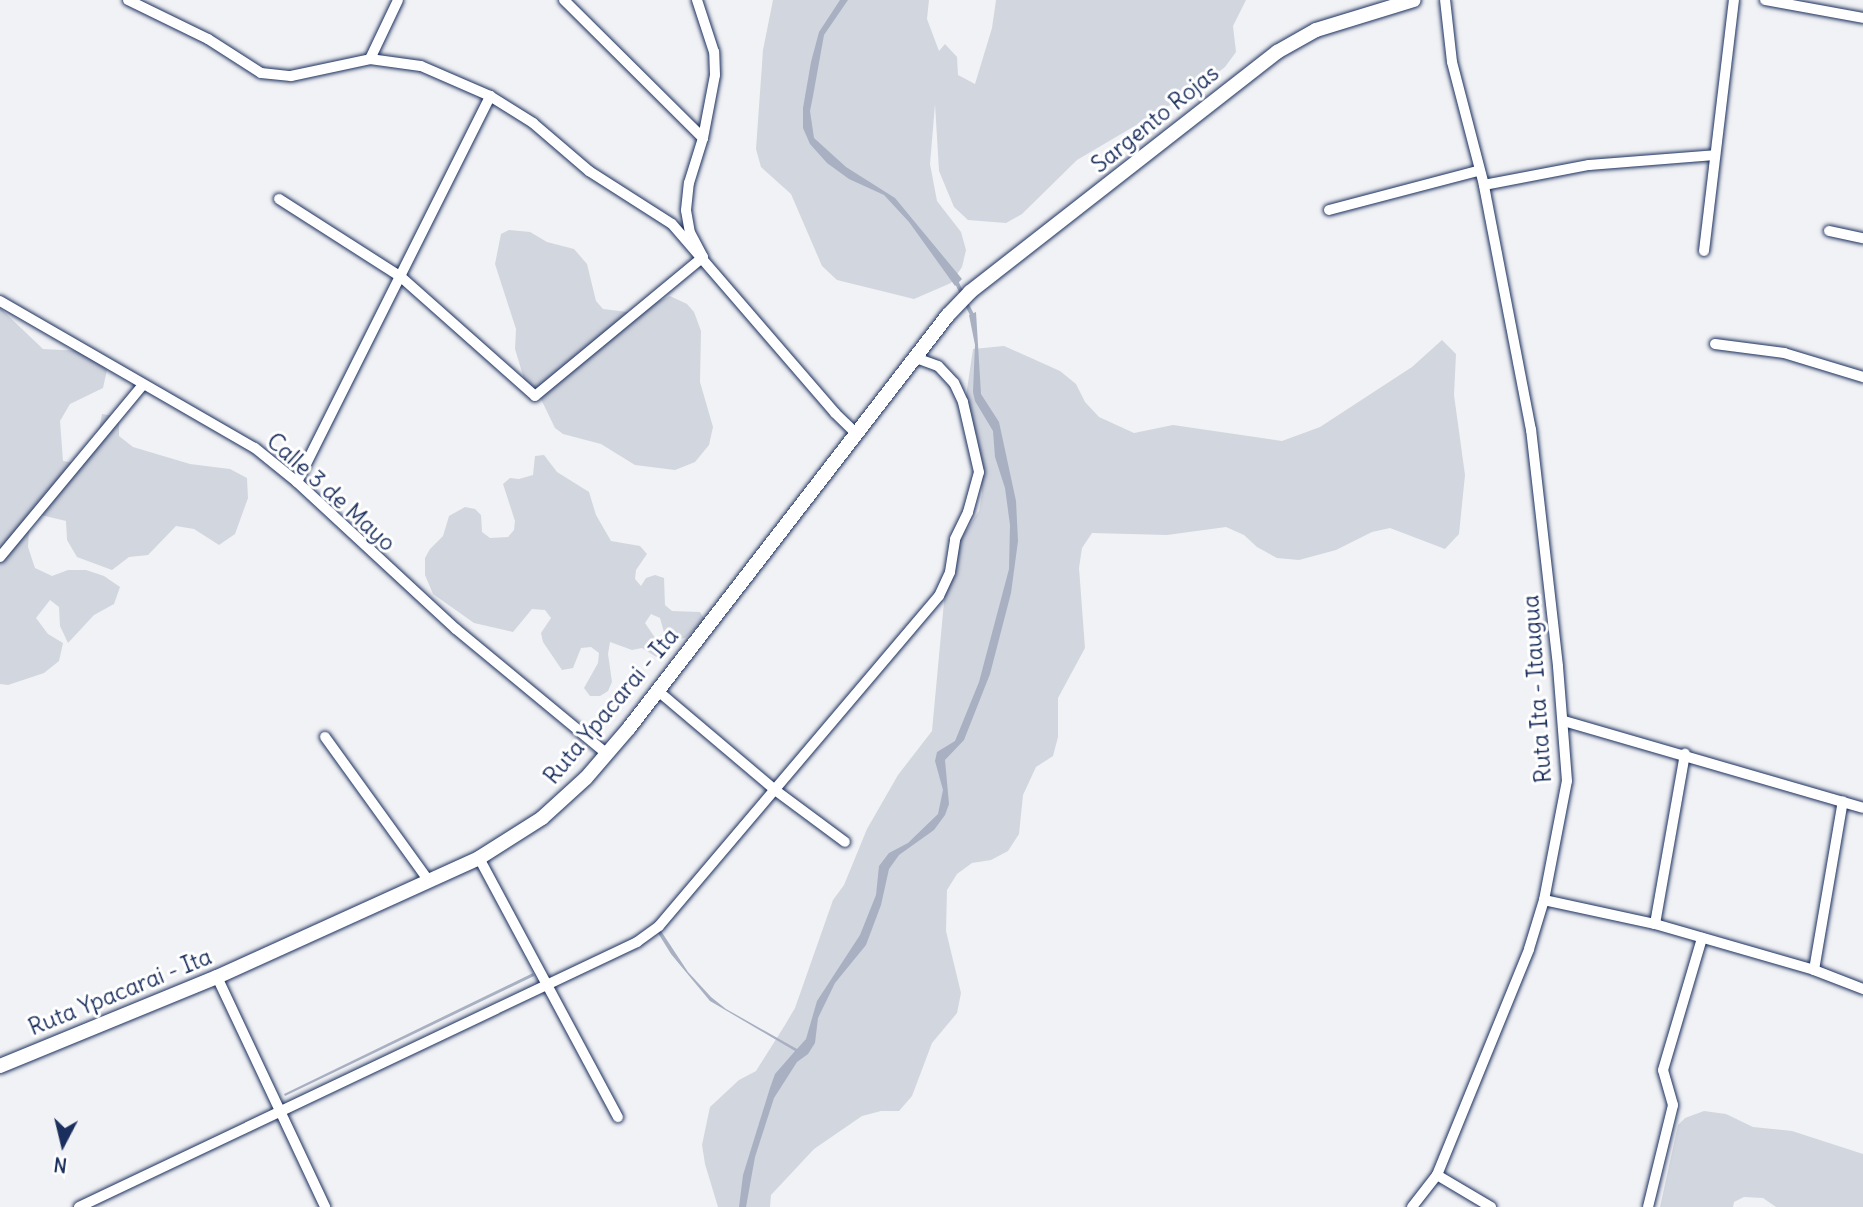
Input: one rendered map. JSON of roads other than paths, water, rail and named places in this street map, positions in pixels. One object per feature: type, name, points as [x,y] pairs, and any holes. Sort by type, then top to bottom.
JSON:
[{"type":"street","points":[[128,0],[208,39],[261,73],[291,76],[370,59],[421,66],[490,96],[533,123],[589,171],[672,224],[835,413],[857,434]]},
{"type":"street","points":[[370,59],[398,0]]},
{"type":"street","points":[[564,0],[703,138]]},
{"type":"street","points":[[697,0],[713,52],[715,75],[703,138],[689,183],[686,210],[690,233],[703,257]]},
{"type":"street","name":"Sargento Rojas","points":[[948,315],[970,292],[1277,52],[1316,30],[1414,0]]},
{"type":"street","name":"Ruta Ita - Itaugua","points":[[1412,1207],[1437,1175],[1529,949],[1544,900],[1567,781],[1564,721],[1531,430],[1484,185],[1478,172],[1452,62],[1445,0]]},
{"type":"street","points":[[1704,251],[1734,0]]},
{"type":"street","points":[[1765,0],[1863,18]]},
{"type":"street","points":[[297,482],[490,96]]},
{"type":"street","points":[[1484,185],[1589,165],[1715,155]]},
{"type":"street","points":[[1329,210],[1478,172]]},
{"type":"street","points":[[279,199],[401,278],[535,397],[703,257]]},
{"type":"street","points":[[1829,231],[1863,238]]},
{"type":"street","name":"Calle 3 de Mayo","points":[[0,301],[255,448],[297,482],[446,621],[607,754]]},
{"type":"street","name":"Ruta Ypacarai - Ita","points":[[0,1066],[217,977],[429,881],[479,858],[542,818],[586,778],[658,691],[948,315]]},
{"type":"street","points":[[1715,344],[1784,354],[1863,377]]},
{"type":"street","points":[[79,1207],[637,942],[657,928],[939,596],[950,572],[955,539],[968,512],[979,472],[963,402],[954,383],[938,366],[916,358]]},
{"type":"street","points":[[0,557],[143,385]]},
{"type":"street","points":[[658,691],[775,790],[845,842]]},
{"type":"street","points":[[1564,721],[1685,754],[1863,808]]},
{"type":"street","points":[[326,737],[429,881]]},
{"type":"street","points":[[1655,925],[1685,754]]},
{"type":"street","points":[[1814,970],[1843,801]]},
{"type":"street","points":[[479,858],[618,1118]]},
{"type":"street","points":[[1544,900],[1702,938],[1814,970],[1863,989]]},
{"type":"street","points":[[1648,1207],[1673,1105],[1663,1070],[1702,938]]},
{"type":"street","points":[[217,977],[325,1207]]},
{"type":"street","points":[[1437,1175],[1491,1207]]},
{"type":"water","points":[[840,0],[848,0],[824,35],[810,111],[814,138],[846,167],[895,198],[962,279],[955,286],[909,222],[884,195],[849,179],[827,163],[810,144],[803,128],[803,108],[819,32]]},
{"type":"water","points":[[976,312],[981,394],[999,422],[1016,501],[1018,541],[1011,593],[990,674],[964,740],[945,760],[949,804],[945,815],[934,830],[899,855],[889,869],[881,905],[866,945],[835,983],[818,1018],[815,1043],[808,1054],[797,1062],[774,1098],[755,1157],[746,1207],[739,1207],[743,1175],[775,1074],[795,1051],[710,1001],[671,954],[658,933],[661,931],[688,972],[711,997],[726,1009],[797,1049],[806,1039],[817,1001],[860,935],[876,895],[879,866],[889,853],[908,843],[938,814],[943,790],[935,761],[937,752],[955,741],[979,682],[1009,569],[1010,525],[1005,488],[995,457],[993,431],[975,401],[973,392],[975,345],[969,315]]},
{"type":"water","points":[[533,973],[534,976],[285,1096],[284,1094]]},
{"type":"waterway","points":[[956,280],[963,295]]},
{"type":"waterway","points":[[966,302],[974,318]]}]
